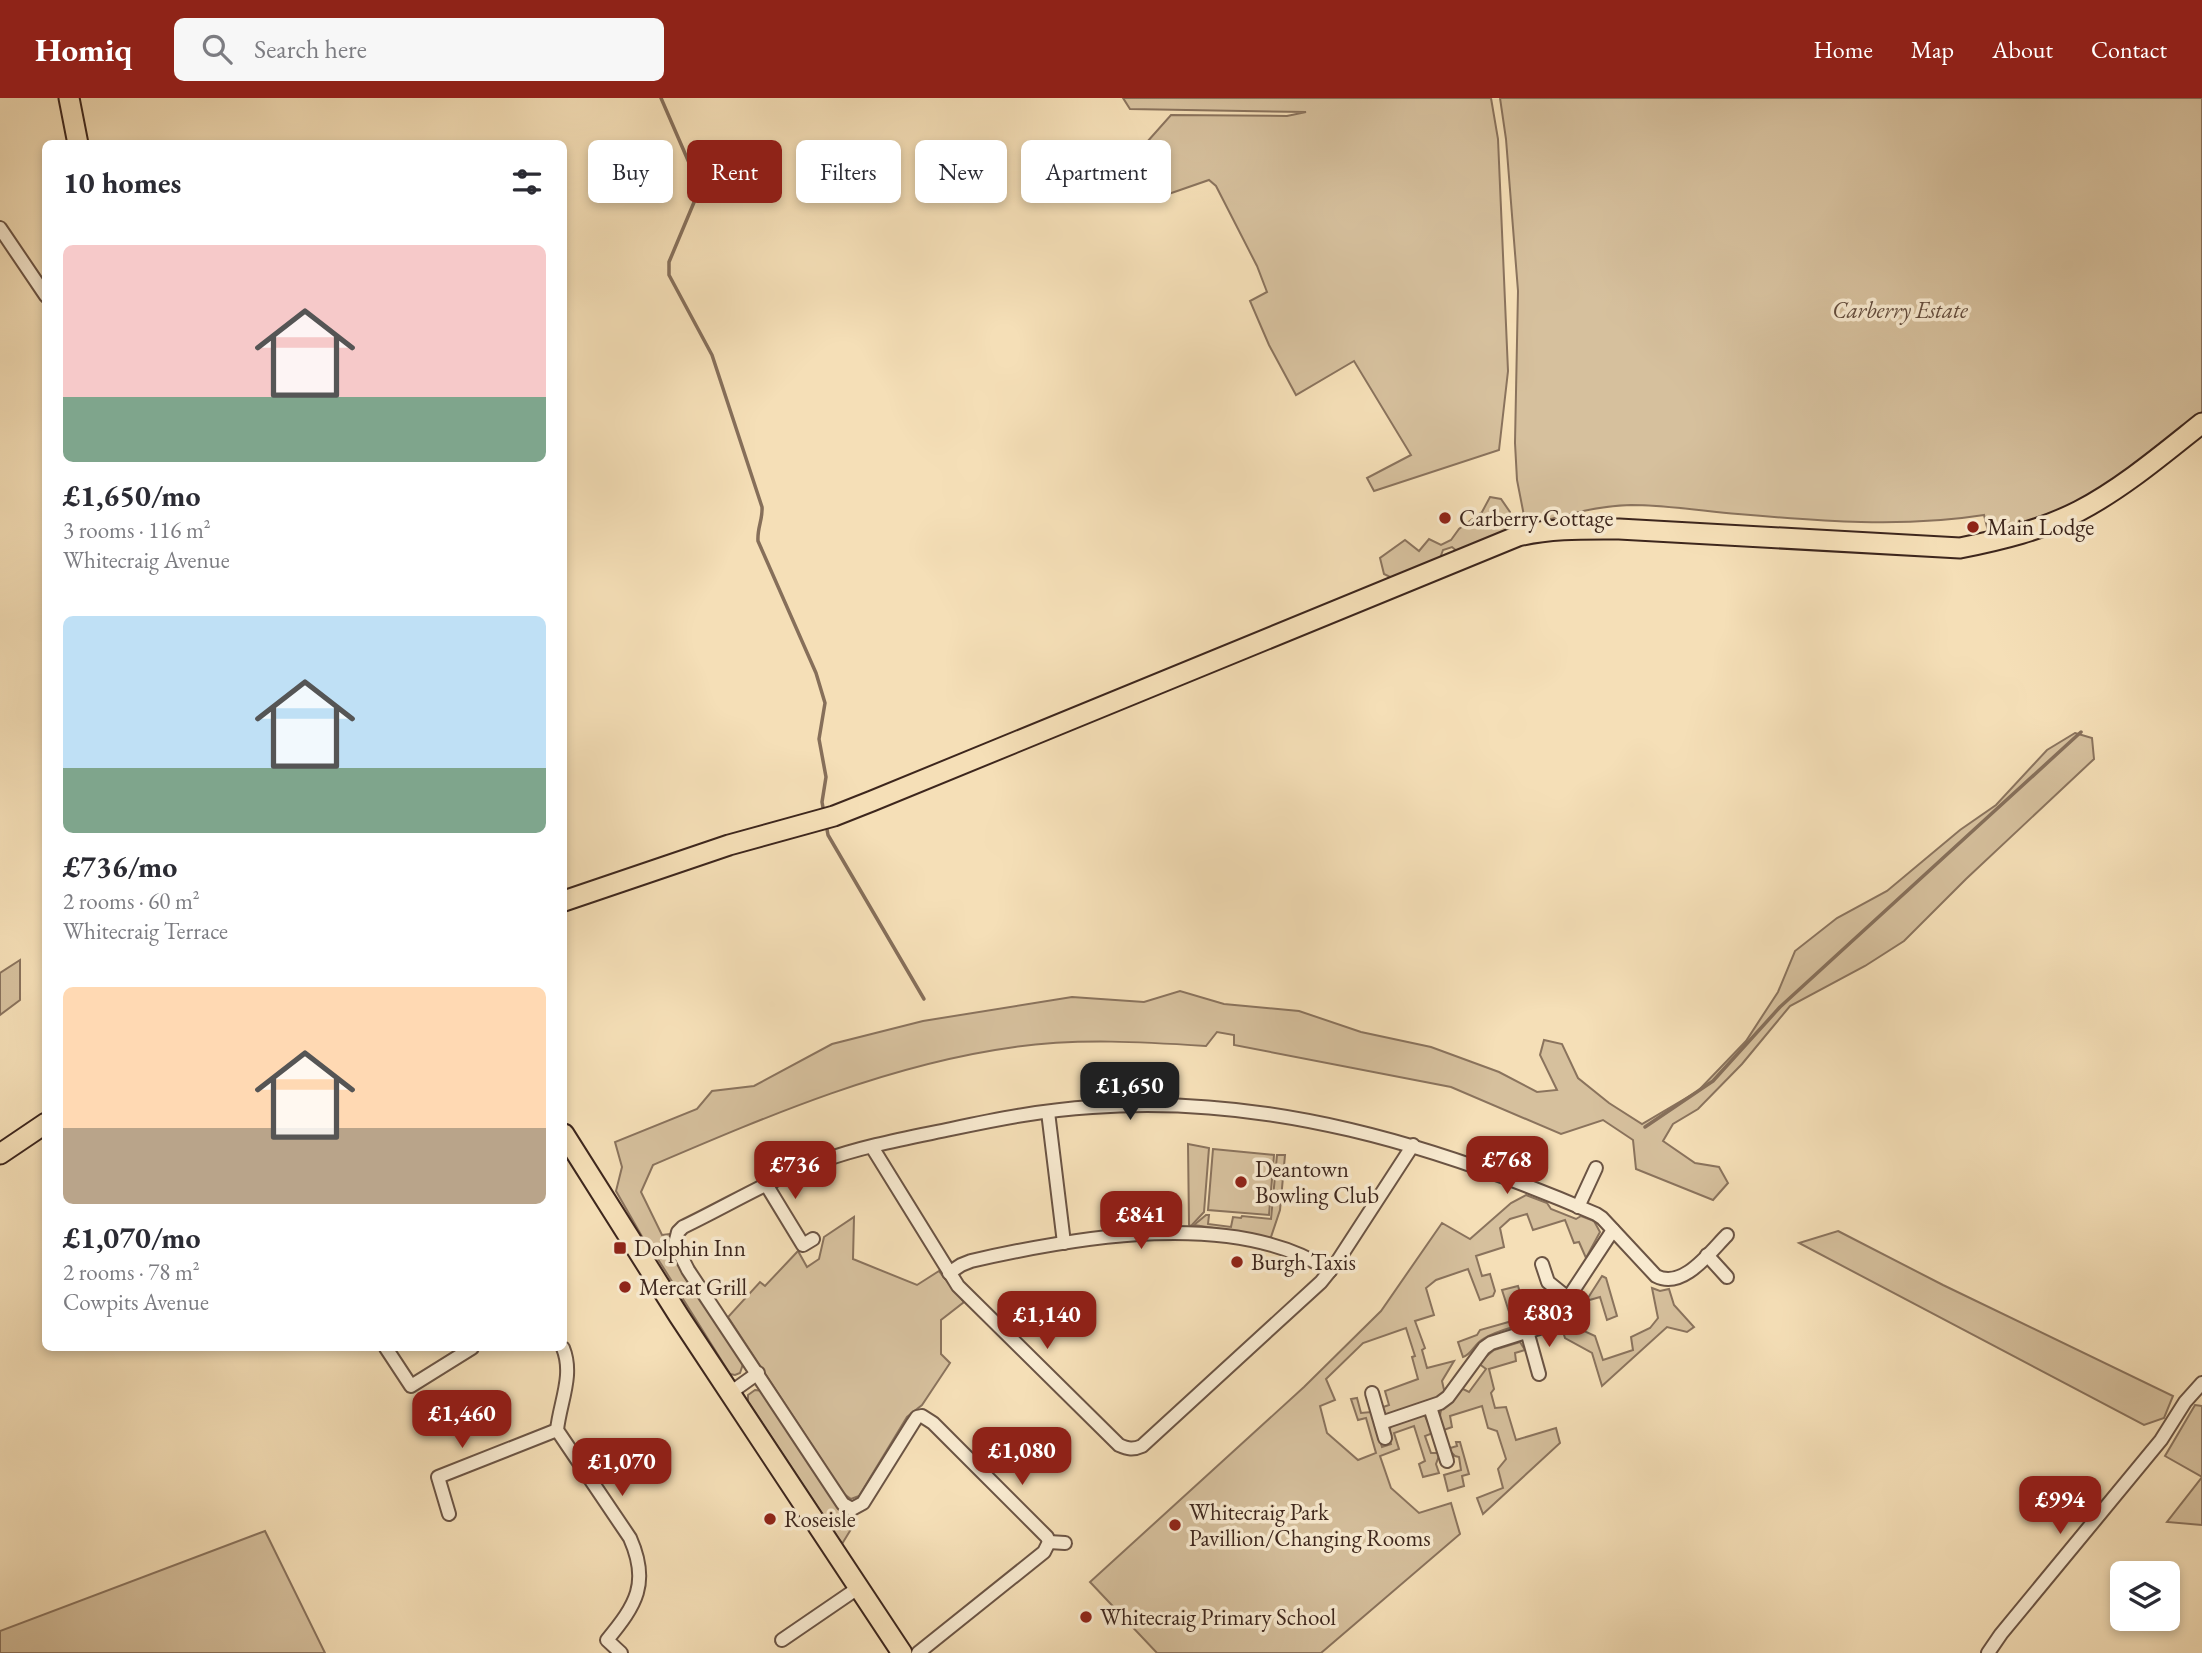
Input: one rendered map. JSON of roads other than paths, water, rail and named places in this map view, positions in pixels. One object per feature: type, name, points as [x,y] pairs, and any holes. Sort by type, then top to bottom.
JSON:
[{"type":"main road","points":[[69,98],[77,140]]},
{"type":"main road","points":[[567,900],[729,845],[834,816],[1518,536],[1566,529],[1619,529],[1960,548],[2005,539],[2078,511],[2141,470],[2202,423]]},
{"type":"main road","points":[[0,1154],[42,1126]]},
{"type":"main road","points":[[567,1139],[730,1393],[902,1653]]},
{"type":"street","points":[[0,228],[42,290]]},
{"type":"street","points":[[1049,1542],[1044,1532],[933,1423],[922,1416],[912,1423],[863,1503],[858,1508],[848,1508],[688,1270],[675,1244],[683,1227],[821,1161],[872,1147],[963,1126],[1048,1112],[1144,1105],[1230,1110],[1299,1119],[1413,1145],[1472,1164],[1602,1218],[1656,1276],[1664,1280],[1678,1279],[1727,1235]]},
{"type":"street","points":[[1048,1112],[1064,1243]]},
{"type":"street","points":[[872,1147],[949,1273],[967,1296],[1119,1445],[1136,1449],[1306,1296],[1330,1271],[1413,1145]]},
{"type":"street","points":[[1578,1207],[1596,1168]]},
{"type":"street","points":[[767,1186],[803,1245],[813,1239]]},
{"type":"street","points":[[1381,1423],[1430,1408],[1448,1397],[1484,1348],[1491,1343],[1539,1328],[1555,1318],[1613,1230]]},
{"type":"street","points":[[949,1273],[971,1261],[1064,1243],[1160,1234],[1223,1236],[1264,1244],[1293,1253],[1330,1271]]},
{"type":"street","points":[[1707,1255],[1727,1277]]},
{"type":"street","points":[[1542,1264],[1548,1282],[1569,1299]]},
{"type":"street","points":[[1527,1331],[1539,1374]]},
{"type":"street","points":[[388,1351],[411,1386],[467,1351]]},
{"type":"street","points":[[564,1351],[567,1384],[557,1430],[630,1538],[638,1556],[639,1587],[635,1602],[607,1640],[621,1653]]},
{"type":"street","points":[[730,1393],[758,1373]]},
{"type":"street","points":[[1988,1653],[2161,1440],[2185,1402],[2202,1383]]},
{"type":"street","points":[[1372,1394],[1385,1438]]},
{"type":"street","points":[[1430,1408],[1447,1461]]},
{"type":"street","points":[[449,1514],[438,1477],[557,1430]]},
{"type":"street","points":[[1049,1542],[1065,1543]]},
{"type":"street","points":[[918,1653],[1044,1552],[1049,1542]]},
{"type":"street","points":[[782,1640],[858,1588]]},
{"type":"waterway","points":[[661,98],[700,188],[669,262],[669,275],[712,355],[762,507],[758,541],[816,673],[825,703],[819,739],[826,777],[822,802],[824,813]]},
{"type":"waterway","points":[[1645,1127],[1713,1081],[1780,1007],[2081,732]]},
{"type":"waterway","points":[[826,824],[828,835],[924,999]]},
{"type":"place","name":"Carberry Cottage","points":[[1445,518]]},
{"type":"place","name":"Main Lodge","points":[[1973,527]]},
{"type":"place","name":"Deantown Bowling Club","points":[[1241,1182]]},
{"type":"place","name":"Dolphin Inn","points":[[620,1248]]},
{"type":"place","name":"Burgh Taxis","points":[[1237,1262]]},
{"type":"place","name":"Mercat Grill","points":[[625,1287]]},
{"type":"place","name":"Roseisle","points":[[770,1519]]},
{"type":"place","name":"Whitecraig Park Pavillion/Changing Rooms","points":[[1175,1525]]},
{"type":"place","name":"Whitecraig Primary School","points":[[1086,1617]]},
{"type":"park label","name":"Carberry Estate","points":[[1900,310]]}]
